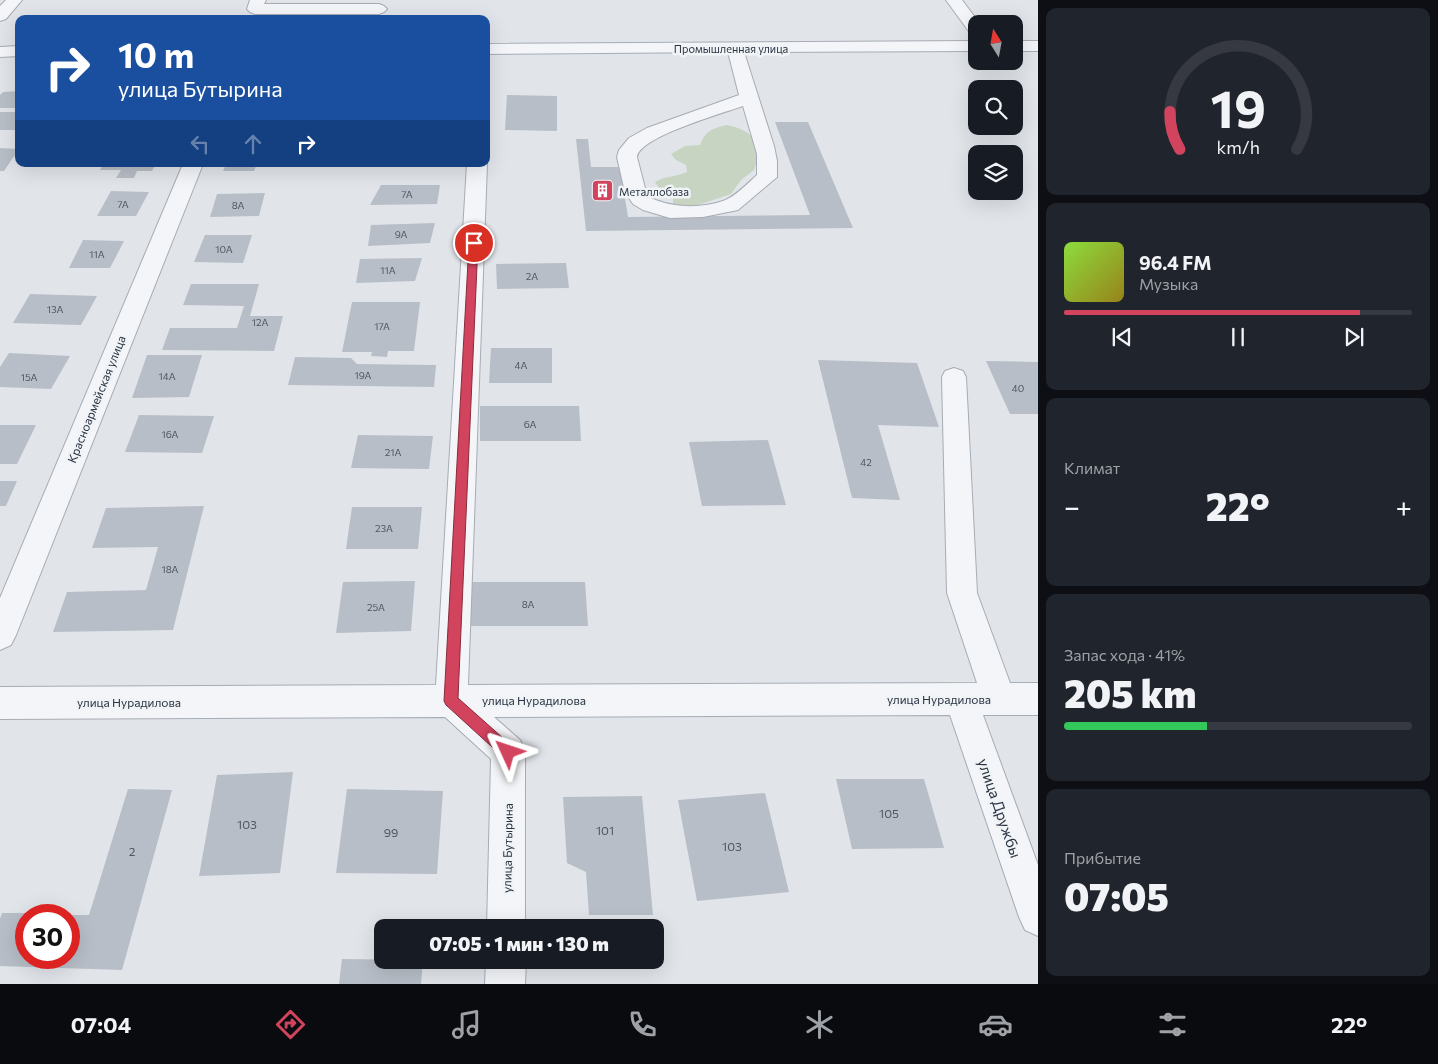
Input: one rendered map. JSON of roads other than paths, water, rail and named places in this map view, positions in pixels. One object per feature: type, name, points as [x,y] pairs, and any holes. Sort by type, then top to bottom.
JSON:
[{"type":"street","points":[[0,16],[14,0]]},
{"type":"street","points":[[258,0],[255,9],[378,9]]},
{"type":"street","points":[[954,0],[968,19]]},
{"type":"street","name":"Промышленная улица","points":[[490,49],[968,46]]},
{"type":"street","points":[[1023,46],[1038,46]]},
{"type":"street","points":[[735,48],[739,70],[749,98],[767,154],[767,177],[731,206],[703,211],[670,212],[650,206],[640,200],[635,192],[627,157],[628,150],[636,142],[654,132],[749,98]]},
{"type":"street","name":"Красноармейская улица","points":[[0,635],[192,167]]},
{"type":"street","points":[[451,701],[478,167]]},
{"type":"street","points":[[954,377],[962,593],[999,699]]},
{"type":"street","name":"улица Дружбы","points":[[961,699],[1038,916]]},
{"type":"street","name":"улица Нурадилова","points":[[0,703],[1038,699]]},
{"type":"street","name":"улица Бутырина","points":[[451,701],[508,752],[506,919]]},
{"type":"street","points":[[505,984],[506,969]]},
{"type":"place","name":"Металлобаза","points":[[603,191]]}]
